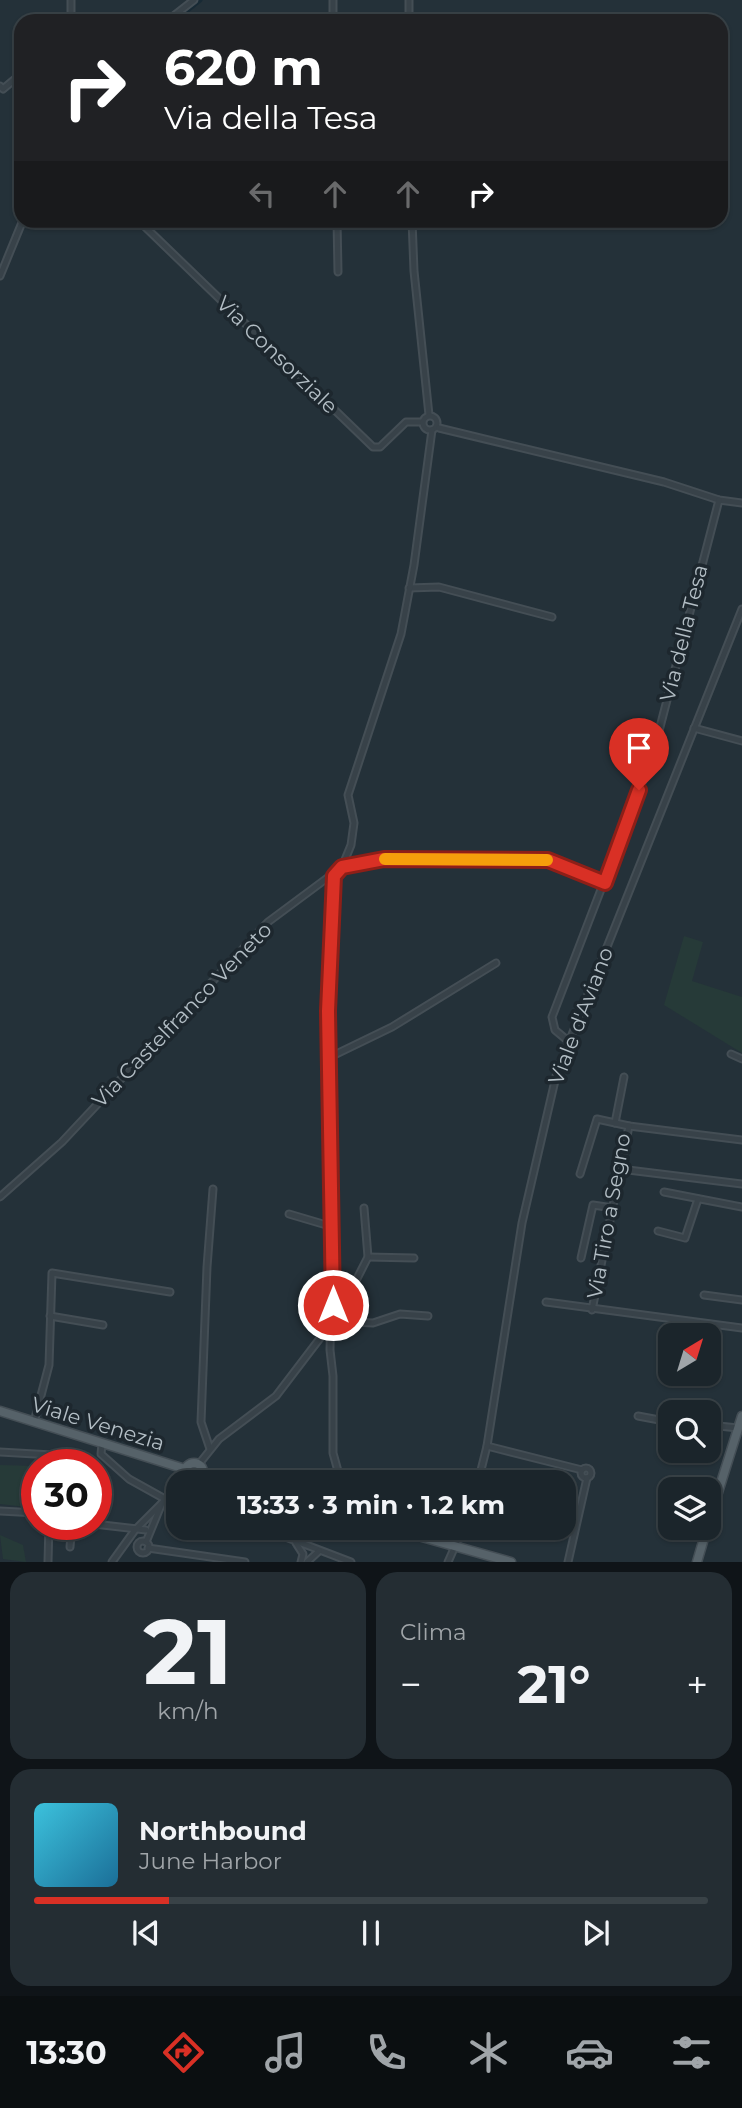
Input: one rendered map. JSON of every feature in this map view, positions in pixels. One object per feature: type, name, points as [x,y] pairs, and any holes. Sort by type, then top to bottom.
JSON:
[{"type":"main road","name":"Viale Venezia","points":[[0,1412],[102,1444],[171,1470]]},
{"type":"main road","points":[[721,1483],[742,1416]]},
{"type":"main road","name":"Viale Venezia","points":[[187,1470],[191,1463],[199,1464]]},
{"type":"main road","points":[[199,1464],[199,1470]]},
{"type":"main road","points":[[434,1540],[511,1562]]},
{"type":"main road","points":[[697,1562],[703,1540]]},
{"type":"street","points":[[176,14],[194,0]]},
{"type":"street","points":[[0,86],[3,89],[14,80]]},
{"type":"street","points":[[0,276],[20,228]]},
{"type":"street","name":"Via Consorziale","points":[[146,228],[373,447],[380,447],[406,422],[422,422]]},
{"type":"street","points":[[337,228],[338,272]]},
{"type":"street","points":[[412,228],[414,271],[429,415],[438,422],[435,429]]},
{"type":"street","points":[[429,415],[423,417],[422,422],[435,429],[664,482],[742,506]]},
{"type":"street","name":"Via Castelfranco Veneto","points":[[0,1197],[62,1142],[268,922],[334,876],[342,867],[351,845],[354,823],[348,795],[397,644],[409,589],[435,429]]},
{"type":"street","name":"Via della Tesa","points":[[567,1040],[555,1030],[552,1017],[653,754],[719,500]]},
{"type":"street","points":[[409,589],[439,587],[455,590],[552,617]]},
{"type":"street","name":"Viale d'Aviano","points":[[481,1470],[522,1223],[567,1040],[742,609]]},
{"type":"street","points":[[694,728],[742,741]]},
{"type":"street","points":[[342,867],[384,859],[548,860],[605,883]]},
{"type":"street","points":[[334,876],[328,1058],[333,1227],[333,1452],[338,1470]]},
{"type":"street","points":[[328,1058],[392,1027],[496,963]]},
{"type":"street","points":[[731,1054],[742,1059]]},
{"type":"street","points":[[615,1123],[624,1077]]},
{"type":"street","name":"Via Tiro a Segno","points":[[580,1174],[597,1119],[629,1126],[592,1310]]},
{"type":"street","points":[[629,1126],[742,1140]]},
{"type":"street","points":[[620,1168],[742,1184]]},
{"type":"street","points":[[210,1449],[201,1422],[206,1267],[213,1189]]},
{"type":"street","points":[[664,1192],[742,1207]]},
{"type":"street","points":[[658,1231],[685,1238],[698,1199]]},
{"type":"street","points":[[581,1258],[593,1205],[613,1208]]},
{"type":"street","points":[[199,1464],[210,1449],[276,1396],[340,1312],[368,1257],[364,1208]]},
{"type":"street","points":[[289,1214],[333,1227]]},
{"type":"street","points":[[368,1257],[414,1258]]},
{"type":"street","points":[[34,1422],[49,1365],[52,1273],[170,1292]]},
{"type":"street","points":[[704,1295],[742,1300]]},
{"type":"street","name":"Via Tiro a Segno","points":[[547,1302],[742,1328]]},
{"type":"street","points":[[332,1321],[373,1323],[400,1314],[428,1316]]},
{"type":"street","points":[[50,1316],[103,1325]]},
{"type":"street","points":[[639,1416],[658,1420]]},
{"type":"street","points":[[721,1426],[738,1428]]},
{"type":"street","points":[[102,1444],[101,1454],[116,1470],[164,1499]]},
{"type":"street","points":[[487,1446],[582,1470],[582,1476],[587,1478],[568,1562]]},
{"type":"street","points":[[0,1452],[21,1453]]},
{"type":"street","points":[[112,1562],[135,1530],[164,1499]]},
{"type":"street","points":[[144,1547],[164,1499]]},
{"type":"street","points":[[0,1511],[21,1512]]},
{"type":"street","points":[[141,1562],[149,1514]]},
{"type":"street","points":[[112,1527],[146,1530]]},
{"type":"street","points":[[48,1562],[49,1540]]},
{"type":"street","points":[[70,1547],[71,1540]]},
{"type":"street","points":[[289,1540],[351,1562]]},
{"type":"street","points":[[448,1562],[458,1540]]},
{"type":"street","points":[[296,1543],[303,1554]]},
{"type":"street","points":[[144,1547],[245,1562]]},
{"type":"street","points":[[301,1562],[303,1554],[311,1548]]},
{"type":"street","points":[[309,1560],[311,1548]]},
{"type":"street","points":[[309,1560],[319,1551]]},
{"type":"street","points":[[176,1562],[177,1552]]},
{"type":"green space","points":[[684,936],[703,942],[692,981],[742,997],[742,1053],[664,1005]]},
{"type":"green space","points":[[0,1465],[21,1466],[21,1506],[0,1504]]},
{"type":"green space","points":[[0,1535],[23,1545],[26,1562],[3,1559]]},
{"type":"waterway","points":[[183,14],[200,0]]},
{"type":"slow traffic","points":[[385,859],[547,860]]},
{"type":"route","points":[[333,1305],[328,1011],[334,876],[342,867],[362,861],[384,859],[548,860],[605,883],[639,790]]}]
